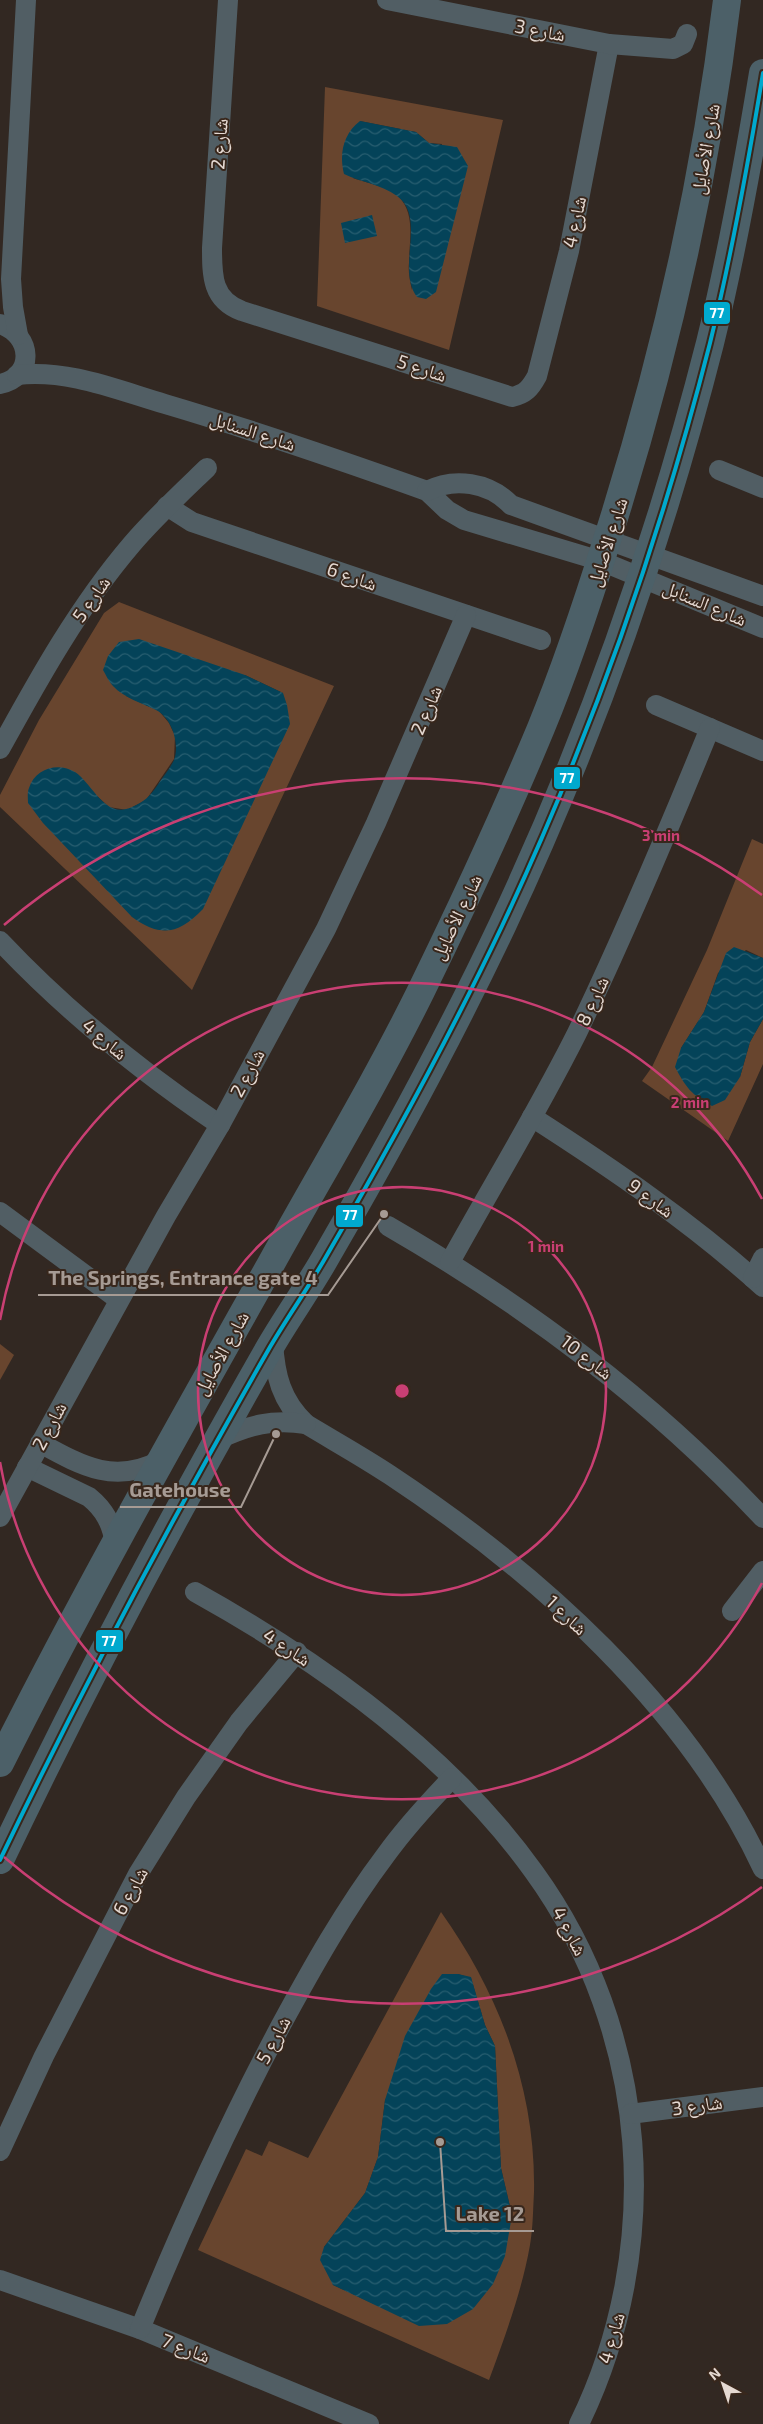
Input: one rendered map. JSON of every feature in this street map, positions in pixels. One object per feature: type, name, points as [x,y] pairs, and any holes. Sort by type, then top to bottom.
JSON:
[{"type":"main road","name":"شارع الأصايل","points":[[0,1763],[50,1662],[349,1128],[418,996],[483,861],[542,724],[604,550],[651,396],[675,299],[703,166],[717,82],[727,0]]},
{"type":"main road","points":[[0,1860],[124,1613],[273,1342],[324,1260],[364,1189],[460,1012],[502,926],[576,754],[644,566],[714,327],[745,180],[763,73]]},
{"type":"street","points":[[5,383],[23,367],[22,341],[13,307],[11,279],[26,0]]},
{"type":"street","name":"شارع 2","points":[[215,288],[212,248],[228,0]]},
{"type":"street","name":"شارع 3","points":[[387,0],[609,44],[673,49],[683,44],[687,34]]},
{"type":"street","name":"شارع 4","points":[[523,394],[531,388],[537,376],[566,260],[609,44]]},
{"type":"street","points":[[0,307],[11,279]]},
{"type":"street","name":"شارع 5","points":[[215,288],[225,302],[242,311],[500,395],[512,397],[523,394]]},
{"type":"street","name":"شارع السنابل","points":[[0,324],[10,328],[22,341],[77,378]]},
{"type":"street","name":"شارع السنابل","points":[[5,383],[41,373],[77,378],[257,432],[432,488],[490,504],[511,505],[604,550],[644,566],[763,628]]},
{"type":"street","name":"شارع 5","points":[[0,749],[58,648],[86,604],[131,544],[207,468]]},
{"type":"street","points":[[719,470],[763,488]]},
{"type":"street","name":"شارع السنابل","points":[[432,488],[447,510],[464,520],[604,550]]},
{"type":"street","name":"شارع 6","points":[[167,506],[192,522],[540,640]]},
{"type":"street","name":"شارع السنابل","points":[[644,566],[763,596]]},
{"type":"street","name":"شارع 2","points":[[0,1517],[119,1300],[220,1125],[330,920],[376,823],[466,615]]},
{"type":"street","points":[[656,705],[763,751]]},
{"type":"street","name":"شارع 8","points":[[450,1262],[532,1117],[601,982],[675,815],[710,728]]},
{"type":"street","name":"شارع 4","points":[[0,941],[53,994],[92,1029],[173,1093],[220,1125]]},
{"type":"street","name":"شارع 9","points":[[532,1117],[634,1185],[758,1282]]},
{"type":"street","points":[[0,1212],[119,1300]]},
{"type":"street","name":"شارع 10","points":[[388,1226],[450,1262],[596,1363],[692,1446],[763,1518]]},
{"type":"street","points":[[758,1282],[763,1258]]},
{"type":"street","name":"شارع 1","points":[[273,1342],[274,1367],[282,1394],[288,1406],[306,1424],[390,1475],[477,1538],[544,1593],[627,1672],[660,1709],[696,1756],[751,1843],[763,1869]]},
{"type":"street","name":"شارع 1","points":[[218,1440],[258,1424],[281,1421],[306,1424]]},
{"type":"street","points":[[43,1438],[80,1464],[103,1470],[115,1472],[139,1470],[162,1460]]},
{"type":"street","points":[[27,1467],[89,1497],[108,1518],[114,1533],[115,1544]]},
{"type":"street","points":[[89,1497],[103,1470]]},
{"type":"street","points":[[732,1611],[763,1571]]},
{"type":"street","name":"شارع 4","points":[[195,1592],[247,1621],[296,1652],[370,1706],[452,1778],[513,1844],[540,1879],[572,1932],[598,1989],[620,2058],[630,2114],[635,2182],[627,2276],[617,2322],[604,2366],[579,2424]]},
{"type":"street","name":"شارع 6","points":[[0,2151],[44,2056],[138,1874],[186,1797],[239,1722],[296,1652]]},
{"type":"street","name":"شارع 5","points":[[140,2329],[169,2257],[231,2122],[306,1980],[352,1902],[416,1817],[452,1778]]},
{"type":"street","name":"شارع 3","points":[[630,2114],[763,2097]]},
{"type":"street","name":"شارع 7","points":[[0,2280],[140,2329],[369,2424]]},
{"type":"shaded area","points":[[325,87],[503,120],[449,350],[317,306]],"holes":[[[360,121],[416,132],[429,143],[442,144],[412,290],[409,270],[410,220],[404,204],[399,197],[389,190],[353,178]]]},
{"type":"shaded area","points":[[119,602],[334,686],[192,990],[0,807],[0,795],[39,720],[104,613]],"holes":[[[245,675],[283,693],[132,917],[96,795],[109,807],[127,810],[146,800],[174,759],[175,736],[169,723],[159,711],[126,696]]]},
{"type":"shaded area","points":[[752,839],[763,844],[763,958],[746,950],[718,973],[704,1012],[681,1048],[740,1077],[750,1042],[763,1019],[763,1064],[728,1141],[642,1081],[652,1067],[707,950]]},
{"type":"shaded area","points":[[0,1344],[14,1355],[0,1380]]},
{"type":"shaded area","points":[[441,1912],[481,1976],[497,2010],[521,2080],[529,2117],[533,2154],[534,2192],[527,2262],[518,2296],[489,2380],[198,2250],[246,2149],[262,2156],[269,2141],[308,2158]],"holes":[[[458,1974],[471,1978],[485,2025],[495,2046],[501,2168],[512,2215],[374,2304],[333,2285],[324,2247],[365,2193],[378,2157],[385,2100]]]},
{"type":"water","points":[[360,121],[416,132],[429,143],[457,147],[468,166],[436,292],[426,299],[417,297],[411,285],[409,258],[411,230],[410,217],[406,205],[391,192],[344,174],[342,152],[346,138]]},
{"type":"water","points":[[372,215],[377,236],[345,243],[341,223]]},
{"type":"water","points":[[139,639],[245,675],[283,693],[290,724],[203,909],[186,924],[169,930],[152,928],[132,917],[43,823],[28,803],[28,791],[32,781],[42,772],[55,767],[62,767],[75,772],[82,777],[107,805],[114,809],[123,810],[136,805],[146,798],[168,770],[176,754],[175,739],[170,725],[162,714],[156,710],[117,690],[110,683],[103,670],[108,656],[119,642]]},
{"type":"water","points":[[734,947],[763,958],[763,1019],[750,1042],[740,1077],[725,1100],[712,1106],[690,1090],[675,1067],[681,1048],[704,1012],[726,953]]},
{"type":"water","points":[[442,1974],[458,1974],[471,1977],[485,2025],[495,2046],[501,2168],[512,2215],[505,2256],[493,2284],[473,2309],[447,2324],[419,2326],[333,2285],[320,2260],[324,2247],[365,2193],[378,2157],[385,2100],[405,2036],[431,1989]]},
{"type":"transit line","name":"77","points":[[0,1860],[64,1730],[164,1537],[270,1347],[320,1267],[418,1092],[482,968],[534,855],[593,712],[620,639],[645,566],[690,418],[718,310],[739,209],[763,73]]},
{"type":"place","name":"The Springs, Entrance gate 4","points":[[384,1214]]},
{"type":"place","name":"Gatehouse","points":[[276,1434]]},
{"type":"place","name":"Lake 12","points":[[440,2142]]}]
